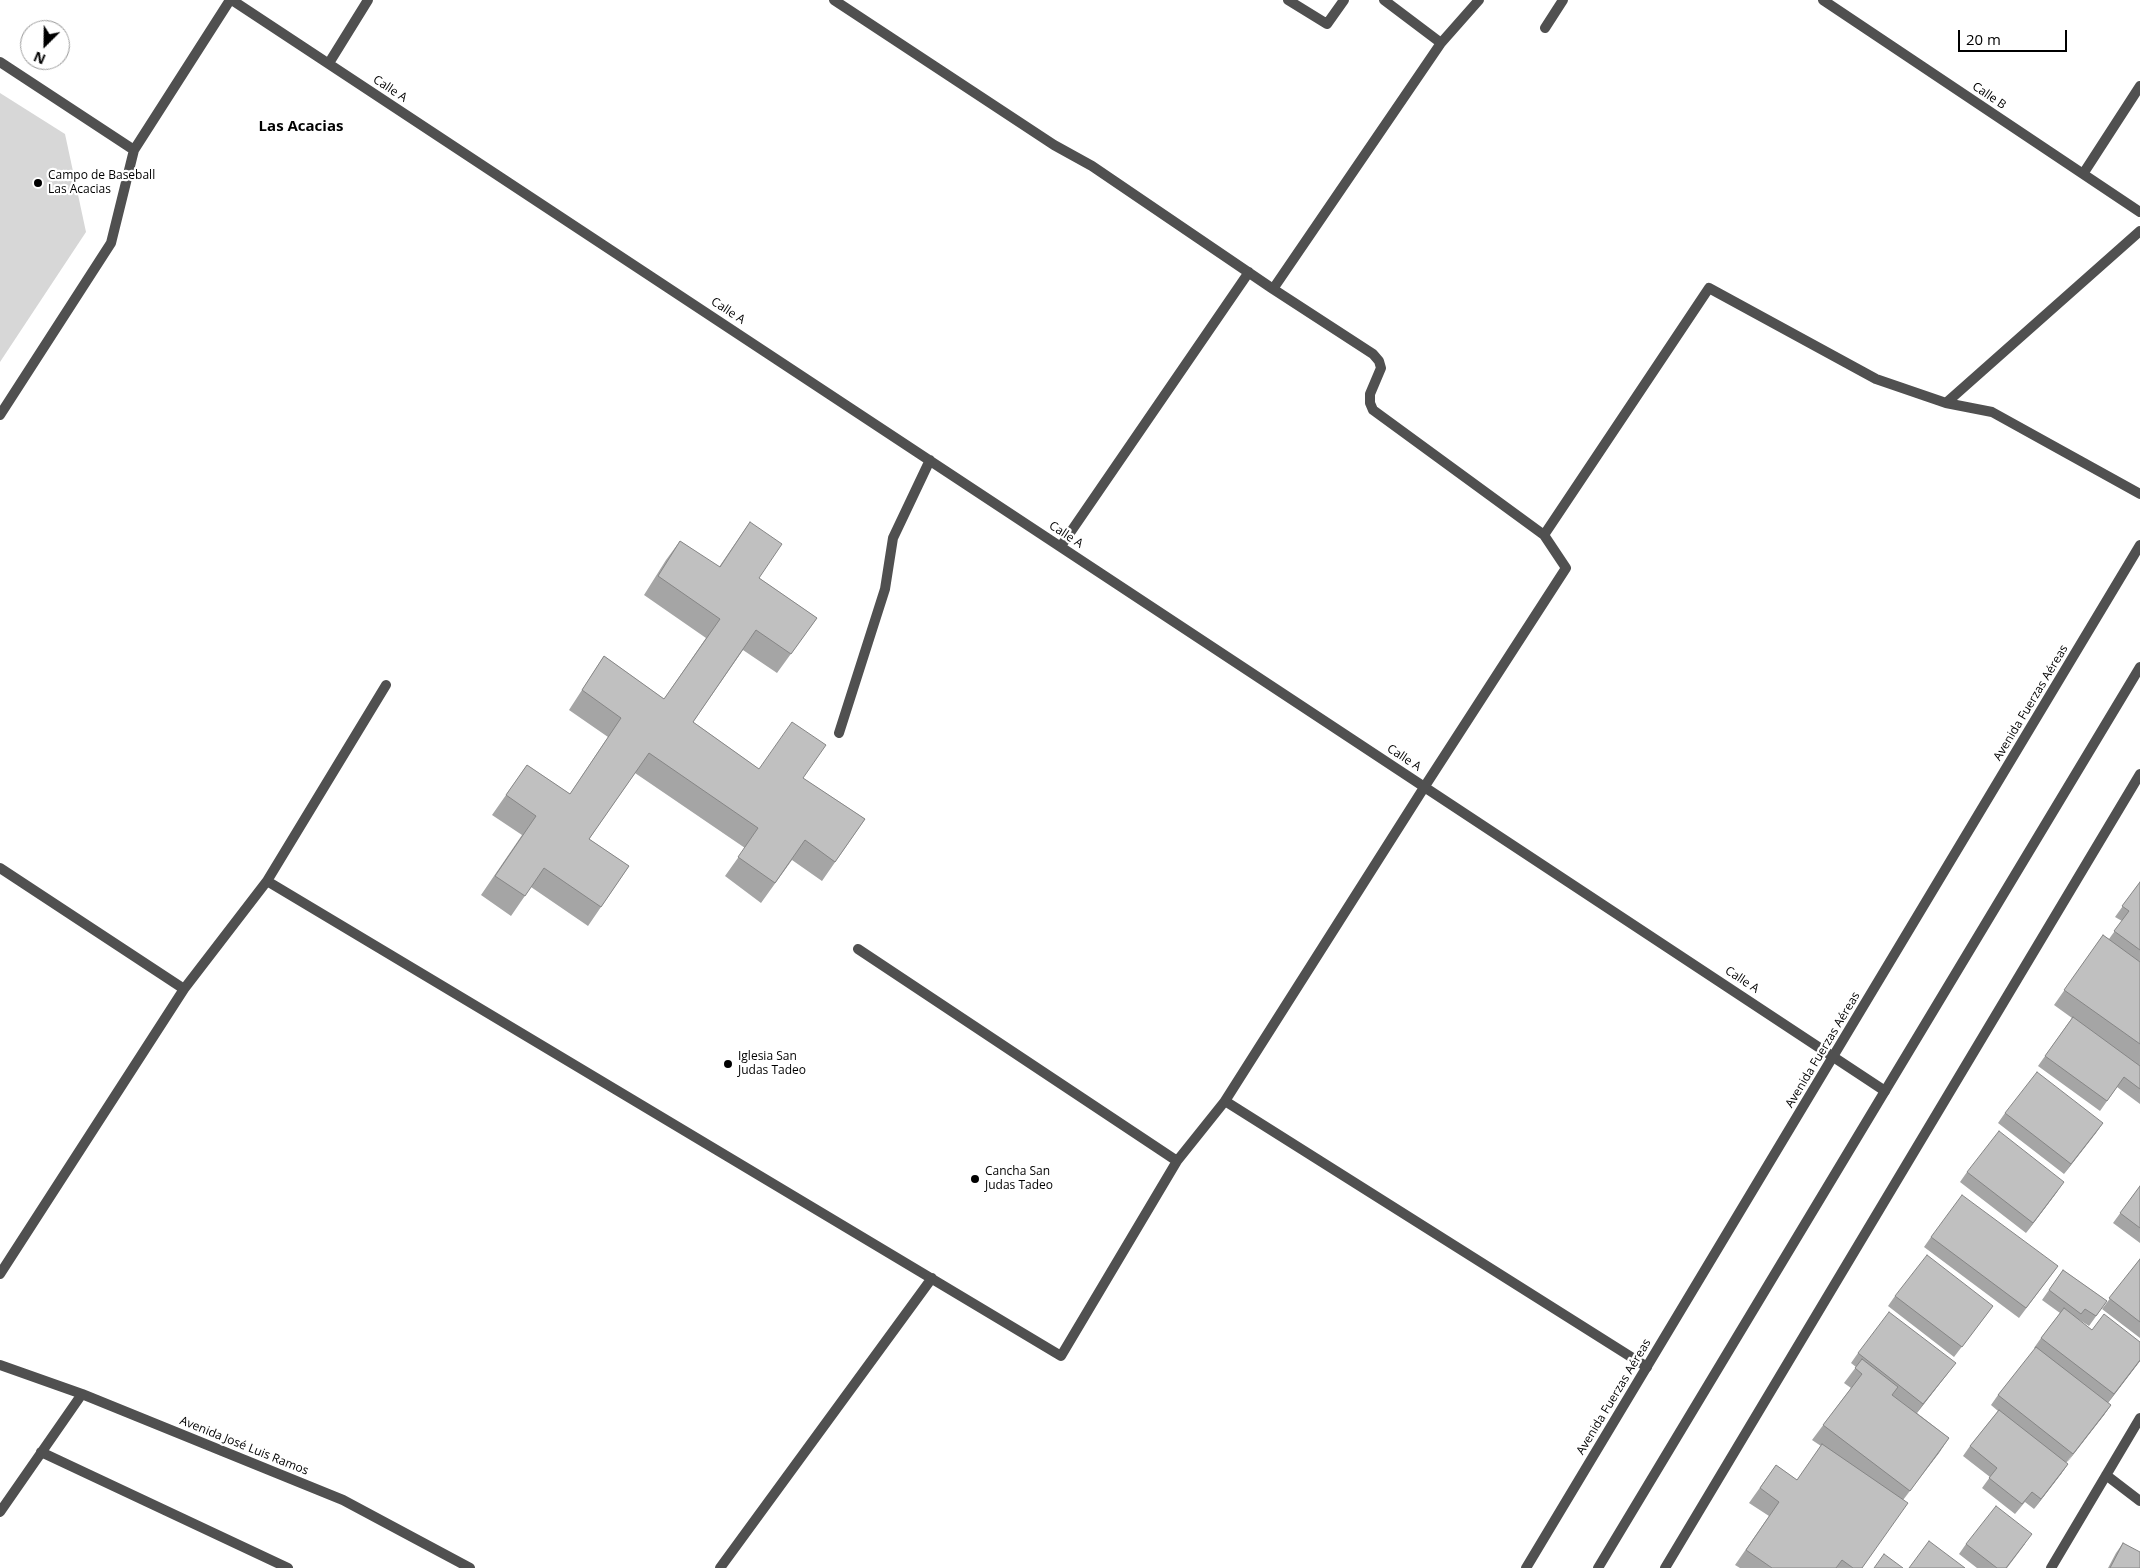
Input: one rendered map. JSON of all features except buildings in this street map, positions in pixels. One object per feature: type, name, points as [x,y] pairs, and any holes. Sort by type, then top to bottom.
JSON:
[{"type":"street","name":"Calle A","points":[[231,0],[1835,1056],[1885,1091]]},
{"type":"street","points":[[0,415],[111,243],[134,150],[231,0]]},
{"type":"street","points":[[329,63],[368,0]]},
{"type":"street","points":[[267,881],[1061,1356],[1177,1161],[1225,1101],[1566,568],[1544,535],[1373,410],[1370,403],[1370,394],[1381,368],[1379,361],[1373,354],[1273,289],[1092,166],[1054,145],[834,0]]},
{"type":"street","points":[[1288,0],[1327,24],[1344,0]]},
{"type":"street","points":[[1384,0],[1441,43]]},
{"type":"street","points":[[1273,289],[1441,43],[1479,0]]},
{"type":"street","points":[[1545,28],[1563,0]]},
{"type":"street","name":"Calle B","points":[[1823,0],[2140,212]]},
{"type":"street","points":[[0,62],[134,150]]},
{"type":"street","points":[[2083,174],[2140,86]]},
{"type":"street","points":[[1946,403],[2140,231]]},
{"type":"street","points":[[1061,546],[1249,272]]},
{"type":"street","points":[[1544,535],[1709,288],[1876,379],[1946,403],[1992,412],[2140,494]]},
{"type":"street","points":[[839,733],[884,589],[893,538],[930,460]]},
{"type":"street","name":"Avenida Fuerzas Aéreas","points":[[1526,1568],[2140,545]]},
{"type":"street","points":[[1598,1568],[2140,667]]},
{"type":"street","points":[[0,1274],[184,989],[267,881],[386,685]]},
{"type":"street","points":[[1664,1568],[2140,774]]},
{"type":"street","points":[[0,868],[184,989]]},
{"type":"street","points":[[858,949],[1177,1161]]},
{"type":"street","points":[[1225,1101],[1648,1367]]},
{"type":"street","points":[[720,1568],[932,1278]]},
{"type":"street","name":"Avenida José Luis Ramos","points":[[0,1365],[82,1394],[343,1500],[470,1568]]},
{"type":"street","points":[[0,1512],[82,1394]]},
{"type":"street","points":[[2051,1568],[2140,1418]]},
{"type":"street","points":[[41,1452],[288,1568]]},
{"type":"street","points":[[2106,1476],[2140,1501]]},
{"type":"shaded area","name":"Campo de Baseball Las Acacias","points":[[0,93],[65,134],[86,232],[0,362]]},
{"type":"place","name":"Campo de Baseball Las Acacias","points":[[38,183]]},
{"type":"place","name":"Iglesia San Judas Tadeo","points":[[728,1064]]},
{"type":"place","name":"Cancha San Judas Tadeo","points":[[975,1179]]},
{"type":"district","name":"Las Acacias","points":[[301,127]]}]
